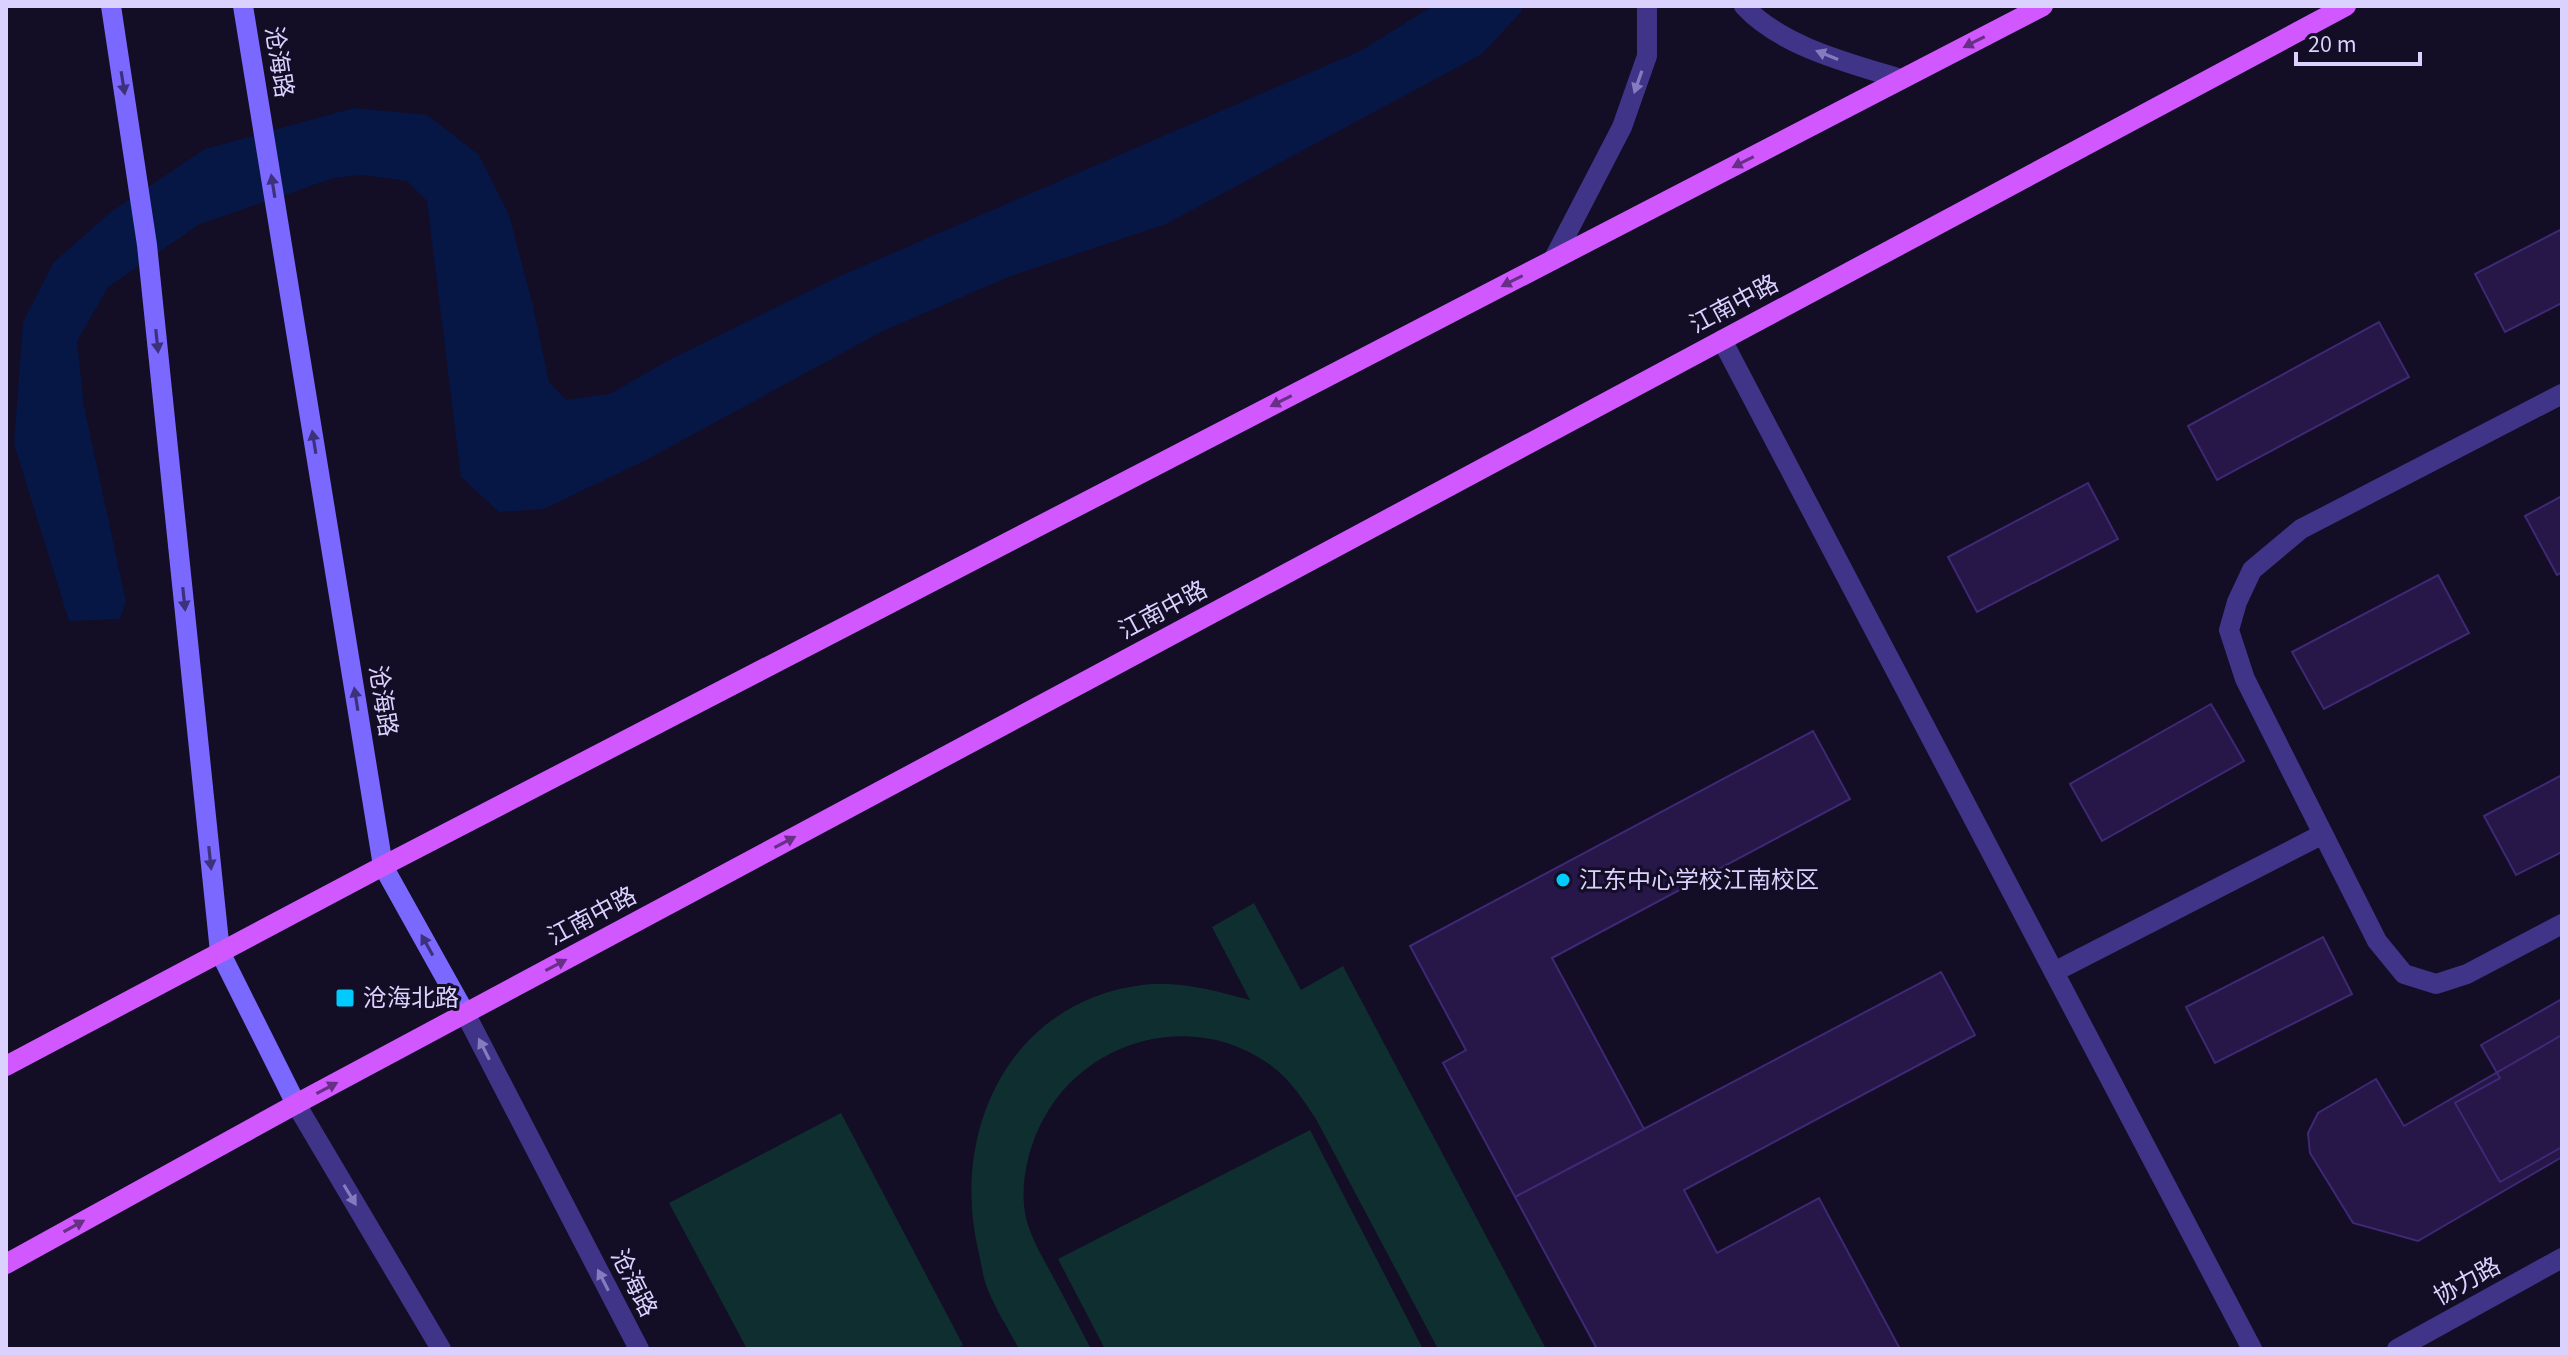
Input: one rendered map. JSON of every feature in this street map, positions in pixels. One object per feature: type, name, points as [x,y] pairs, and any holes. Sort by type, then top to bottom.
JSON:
[{"type":"main road","points":[[111,6],[147,245],[220,952],[296,1104]]},
{"type":"main road","name":"沧海路","points":[[243,6],[383,866],[465,1013]]},
{"type":"main road","points":[[6,1066],[383,866],[2043,6]]},
{"type":"main road","name":"江南中路","points":[[6,1264],[465,1013],[2346,6]]},
{"type":"street","points":[[1553,260],[1622,127],[1647,56],[1647,6]]},
{"type":"street","points":[[1744,6],[1760,23],[1829,57],[1901,79]]},
{"type":"street","points":[[1722,340],[2252,1349]]},
{"type":"street","points":[[2562,394],[2301,529],[2252,570],[2237,602],[2229,630],[2245,679],[2377,941],[2404,974],[2436,984],[2446,981],[2467,974],[2562,924]]},
{"type":"street","points":[[2054,972],[2323,834]]},
{"type":"street","name":"沧海路","points":[[465,1013],[639,1349]]},
{"type":"street","points":[[296,1104],[441,1349]]},
{"type":"street","name":"协力路","points":[[2397,1349],[2562,1258]]},
{"type":"green space","points":[[1254,903],[1301,990],[1343,966],[1546,1349],[1438,1349],[1316,1119],[1295,1089],[1269,1064],[1240,1048],[1208,1038],[1176,1036],[1144,1041],[1114,1052],[1087,1068],[1063,1090],[1044,1118],[1026,1166],[1026,1218],[1037,1247],[1091,1349],[1019,1349],[986,1286],[972,1208],[973,1163],[982,1120],[999,1080],[1024,1045],[1056,1017],[1096,996],[1142,985],[1170,984],[1250,1000],[1212,927]]},
{"type":"green space","points":[[841,1113],[963,1345],[956,1349],[747,1349],[669,1203]]},
{"type":"green space","points":[[1310,1130],[1423,1349],[1105,1349],[1058,1259]]},
{"type":"water","points":[[1433,6],[1522,6],[1521,12],[1482,54],[1166,224],[1011,276],[883,331],[646,460],[544,509],[499,512],[461,477],[427,201],[407,181],[362,175],[334,178],[200,224],[108,287],[77,341],[84,406],[126,602],[120,619],[69,621],[14,444],[23,322],[53,263],[112,211],[205,149],[354,108],[427,115],[479,155],[509,215],[549,382],[566,400],[610,394],[667,361],[840,276],[1360,51]]},
{"type":"building","points":[[2562,229],[2562,303],[2505,332],[2475,274]]},
{"type":"building","points":[[2379,322],[2409,377],[2217,480],[2188,426]]},
{"type":"building","points":[[2088,483],[2118,539],[1977,612],[1948,557]]},
{"type":"building","points":[[2562,496],[2562,572],[2557,575],[2525,516]]},
{"type":"building","points":[[2438,575],[2469,633],[2324,709],[2292,652]]},
{"type":"building","points":[[2211,704],[2244,761],[2102,841],[2070,784]]},
{"type":"building","points":[[1813,731],[1850,799],[1552,958],[1644,1129],[1515,1197],[1443,1063],[1466,1050],[1410,946]]},
{"type":"building","points":[[2562,775],[2562,852],[2516,875],[2484,816]]},
{"type":"building","points":[[2323,937],[2352,994],[2215,1063],[2186,1007]]},
{"type":"building","points":[[1941,972],[1975,1035],[1684,1190],[1717,1253],[1819,1198],[1900,1349],[1597,1349],[1515,1197]]},
{"type":"building","points":[[2562,999],[2562,1147],[2500,1182],[2455,1103],[2500,1078],[2481,1045]]},
{"type":"building","points":[[2562,1035],[2562,1157],[2418,1241],[2353,1223],[2310,1153],[2308,1133],[2318,1113],[2376,1079],[2404,1126]]},
{"type":"place","name":"江东中心学校江南校区","points":[[1563,880]]},
{"type":"place","name":"沧海北路","points":[[345,998]]}]
